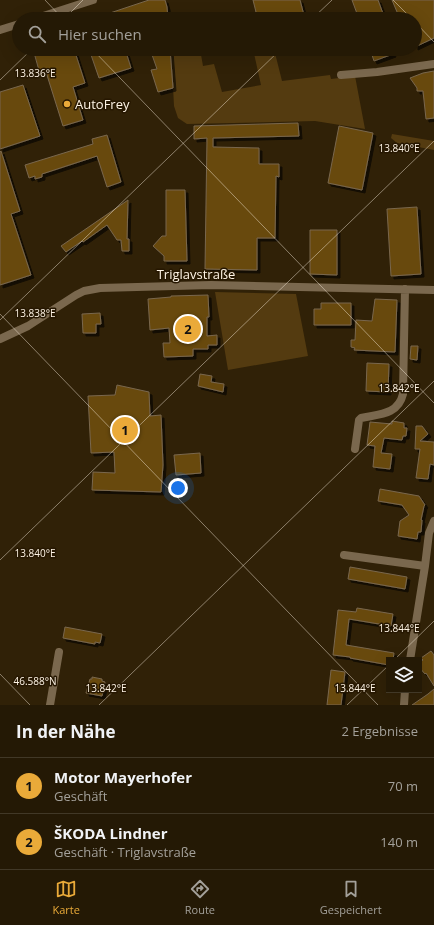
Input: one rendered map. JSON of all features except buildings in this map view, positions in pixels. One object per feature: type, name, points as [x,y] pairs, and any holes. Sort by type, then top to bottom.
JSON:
[{"type":"street","points":[[56,12],[93,0]]},
{"type":"street","points":[[0,30],[12,26]]},
{"type":"street","points":[[341,75],[377,72],[434,64]]},
{"type":"street","name":"Triglavstraße","points":[[0,339],[28,326],[76,295],[92,289],[100,288],[211,285],[434,290]]},
{"type":"street","points":[[355,450],[360,418],[387,413],[395,409],[402,400],[405,289]]},
{"type":"street","points":[[410,657],[429,533],[434,521]]},
{"type":"street","points":[[344,555],[425,566]]},
{"type":"street","points":[[50,705],[59,652]]},
{"type":"street","points":[[404,705],[406,693]]},
{"type":"shaded area","points":[[171,56],[201,56],[203,66],[214,64],[222,92],[261,85],[255,56],[276,56],[282,81],[330,75],[331,79],[355,76],[365,129],[315,121],[187,124],[178,118],[174,106]]},
{"type":"shaded area","points":[[392,134],[434,141],[434,150],[397,143],[391,138]]},
{"type":"shaded area","points":[[215,292],[296,294],[308,356],[228,370]]},
{"type":"place","name":"AutoFrey","points":[[67,104]]},
{"type":"place","name":"ŠKODA Lindner","points":[[188,329]]},
{"type":"place","name":"Motor Mayerhofer","points":[[125,430]]}]
